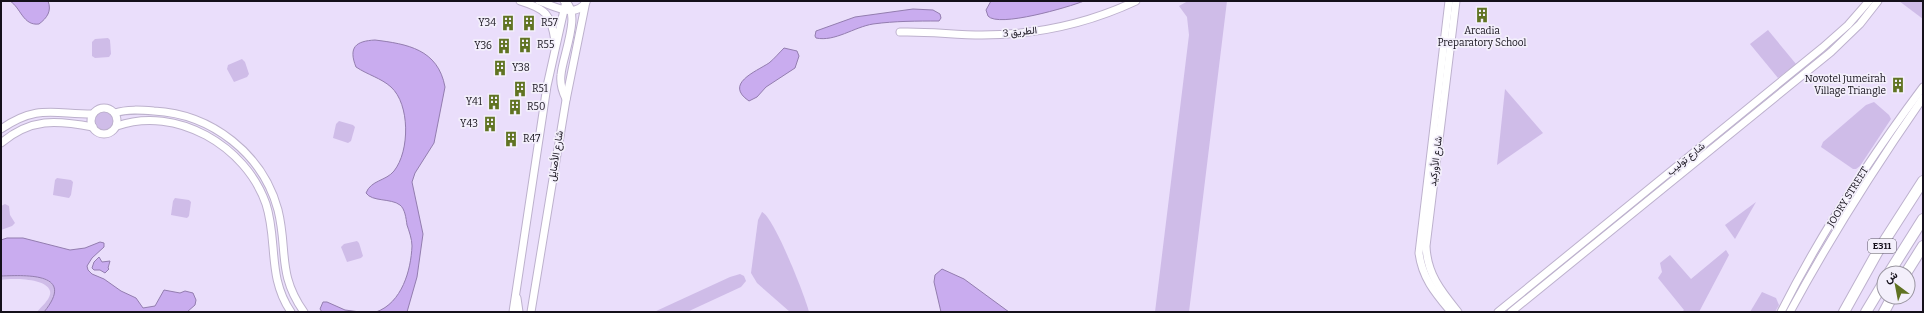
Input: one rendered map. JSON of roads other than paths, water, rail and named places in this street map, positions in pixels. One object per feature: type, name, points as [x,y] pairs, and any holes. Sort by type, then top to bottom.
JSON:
[{"type":"highway","name":"E311","points":[[1844,312],[1878,251],[1923,181]]},
{"type":"highway","name":"E311","points":[[1894,265],[1923,219]]},
{"type":"highway","points":[[1911,265],[1922,249]]},
{"type":"highway","points":[[1866,312],[1876,295]]},
{"type":"street","points":[[520,1],[539,8],[546,13],[552,23],[556,46]]},
{"type":"street","points":[[539,1],[568,10],[578,9],[586,2]]},
{"type":"street","points":[[565,1],[573,18],[561,75],[561,85],[566,100]]},
{"type":"street","name":"3 الطريق","points":[[900,32],[982,35],[1031,32],[1082,21],[1111,12],[1136,1]]},
{"type":"street","name":"شارع الأوركيد","points":[[1449,1],[1419,253],[1421,267],[1426,280],[1451,312]]},
{"type":"street","name":"شارع الأوركيد","points":[[1456,1],[1426,254],[1433,278],[1458,312]]},
{"type":"street","name":"شارع توليب","points":[[1498,312],[1829,43],[1848,25],[1869,1]]},
{"type":"street","name":"شارع توليب","points":[[1511,312],[1831,52],[1860,24],[1878,1]]},
{"type":"street","name":"شارع الأصايل","points":[[531,312],[566,100],[586,2]]},
{"type":"street","name":"شارع الأصايل","points":[[513,312],[545,100],[556,46],[568,10]]},
{"type":"street","points":[[1447,16],[1449,21],[1449,34],[1452,38]]},
{"type":"street","name":"JOORY STREET","points":[[1781,312],[1831,223],[1901,116],[1923,87]]},
{"type":"street","name":"JOORY STREET","points":[[1790,312],[1838,226],[1894,139],[1923,98]]},
{"type":"street","points":[[1,129],[12,122],[38,113],[58,111],[92,114],[102,108],[109,108],[115,113],[117,117],[117,126]]},
{"type":"street","points":[[115,113],[148,110],[186,116],[215,128],[242,150],[260,171],[275,200],[281,226],[284,263],[288,283]]},
{"type":"street","points":[[92,114],[93,127]]},
{"type":"street","points":[[1894,139],[1894,134],[1901,122],[1901,116]]},
{"type":"street","points":[[1,143],[14,133],[39,123],[66,122],[93,127],[98,132],[105,134],[112,132],[117,126],[139,121],[172,123],[204,134],[226,148],[247,171],[265,203],[272,234],[273,260],[278,286],[291,312]]},
{"type":"street","points":[[1431,144],[1434,149],[1433,160],[1436,165]]},
{"type":"street","points":[[273,260],[279,262],[283,276],[304,312]]},
{"type":"street","points":[[516,294],[519,312]]},
{"type":"street","points":[[1785,312],[1788,306],[1787,301]]},
{"type":"place","name":"Arcadia Preparatory School","points":[[1482,15]]},
{"type":"place","name":"Y34","points":[[508,23]]},
{"type":"place","name":"R57","points":[[529,23]]},
{"type":"place","name":"R55","points":[[525,45]]},
{"type":"place","name":"Y36","points":[[504,46]]},
{"type":"place","name":"Y38","points":[[500,68]]},
{"type":"place","name":"Novotel Jumeirah Village Triangle","points":[[1898,85]]},
{"type":"place","name":"R51","points":[[520,89]]},
{"type":"place","name":"Y41","points":[[494,102]]},
{"type":"place","name":"R50","points":[[515,107]]},
{"type":"place","name":"Y43","points":[[490,124]]},
{"type":"place","name":"R47","points":[[511,139]]}]
